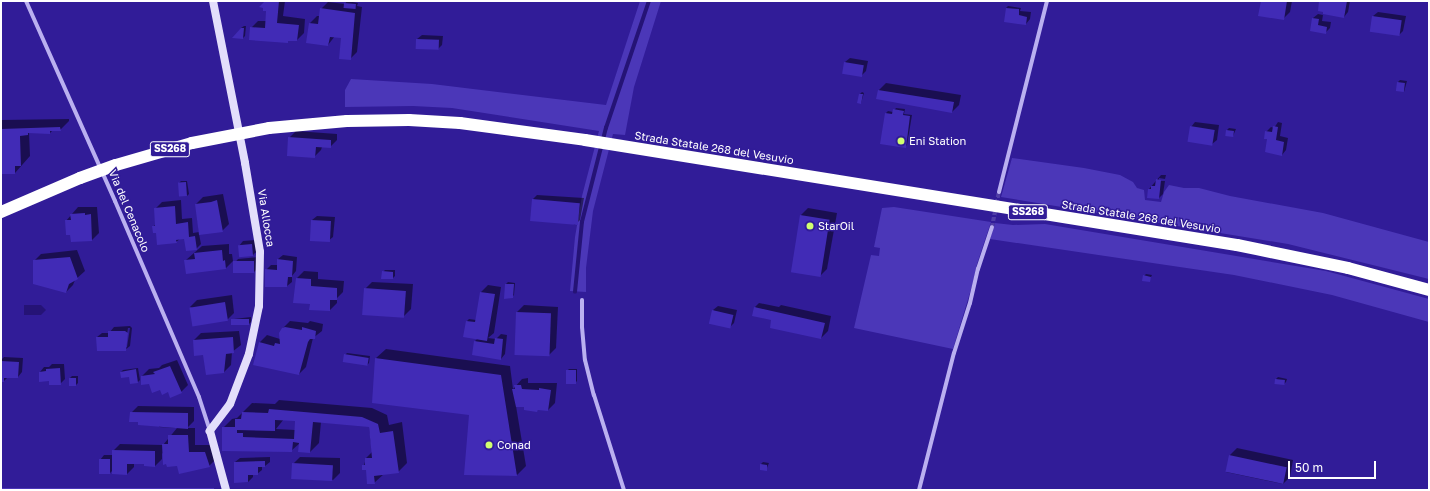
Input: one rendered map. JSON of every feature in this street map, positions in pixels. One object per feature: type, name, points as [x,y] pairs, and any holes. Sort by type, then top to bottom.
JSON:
[{"type":"highway","name":"Strada Statale 268 del Vesuvio","points":[[1,212],[80,178],[116,165],[185,145],[269,128],[347,121],[410,120],[460,123],[585,140],[1237,245],[1348,268],[1429,290]]},
{"type":"street","name":"Via del Cenacolo","points":[[26,1],[118,208],[198,397],[210,431]]},
{"type":"street","name":"Via Allocca","points":[[210,431],[230,404],[249,354],[259,306],[260,252],[245,163],[213,1]]},
{"type":"street","points":[[999,192],[1047,1]]},
{"type":"street","points":[[919,490],[954,353],[970,303],[978,269],[992,227]]},
{"type":"street","points":[[582,300],[582,327],[585,360],[594,395],[624,490]]},
{"type":"street","points":[[210,431],[226,490]]},
{"type":"shaded area","points":[[640,1],[661,1],[634,87],[625,135],[613,134],[593,211],[586,268],[586,292],[570,291],[575,237],[582,196],[599,131],[452,108],[413,106],[345,107],[345,90],[351,79],[432,84],[606,105]]},
{"type":"shaded area","points":[[1012,158],[1084,168],[1120,175],[1133,182],[1137,188],[1144,190],[1145,200],[1161,202],[1164,192],[1169,185],[1184,188],[1199,188],[1230,196],[1323,213],[1429,242],[1429,279],[1288,244],[1001,197]]},
{"type":"shaded area","points":[[894,207],[991,222],[977,264],[953,349],[854,328],[871,255],[879,256],[880,248],[874,247],[882,208]]},
{"type":"shaded area","points":[[995,223],[1013,225],[1045,224],[1326,271],[1429,299],[1429,322],[1332,295],[1234,275],[990,239]]},
{"type":"shaded area","points":[[24,305],[41,305],[46,310],[41,315],[24,315]]},
{"type":"shaded area","points":[[1,488],[214,488],[214,490],[1,490]]},
{"type":"building","points":[[265,1],[279,1],[277,23],[299,25],[297,41],[288,41],[288,43],[249,40],[250,27],[265,28],[266,11],[263,11],[263,8],[259,7]]},
{"type":"building","points":[[1261,1],[1287,1],[1284,20],[1258,16]]},
{"type":"building","points":[[1319,1],[1347,1],[1344,18],[1323,14],[1323,12],[1318,11]]},
{"type":"building","points":[[344,3],[356,4],[356,9],[344,8]]},
{"type":"building","points":[[320,8],[355,13],[351,60],[339,59],[341,38],[330,37],[328,46],[306,43],[309,23],[318,24]]},
{"type":"building","points":[[1006,8],[1019,9],[1019,15],[1027,17],[1026,25],[1004,22]]},
{"type":"building","points":[[1372,16],[1402,20],[1399,36],[1370,32]]},
{"type":"building","points":[[1312,18],[1319,19],[1318,25],[1327,27],[1326,34],[1310,31]]},
{"type":"building","points":[[241,28],[244,28],[243,39],[232,38]]},
{"type":"building","points":[[416,39],[439,40],[439,50],[416,49]]},
{"type":"building","points":[[844,62],[864,65],[862,77],[842,74]]},
{"type":"building","points":[[1397,82],[1405,83],[1404,92],[1396,91]]},
{"type":"building","points":[[878,90],[954,102],[952,113],[876,99]]},
{"type":"building","points":[[859,94],[863,94],[861,104],[857,103]]},
{"type":"building","points":[[893,109],[904,111],[903,115],[910,116],[906,148],[880,144],[885,113],[892,114]]},
{"type":"building","points":[[1190,126],[1215,130],[1212,146],[1187,142]]},
{"type":"building","points":[[1273,126],[1278,127],[1276,140],[1284,142],[1282,156],[1265,152],[1267,139],[1264,139],[1265,131],[1272,132]]},
{"type":"building","points":[[60,127],[61,131],[50,131],[50,134],[28,133],[28,135],[20,136],[21,166],[15,166],[15,174],[1,174],[1,129]]},
{"type":"building","points":[[1226,130],[1234,131],[1233,137],[1225,136]]},
{"type":"building","points":[[288,137],[331,140],[331,148],[316,147],[315,158],[287,156]]},
{"type":"building","points":[[1156,179],[1161,180],[1159,199],[1147,198],[1148,189],[1151,189],[1151,186],[1155,186]]},
{"type":"building","points":[[186,182],[187,196],[179,197],[178,183]]},
{"type":"building","points":[[532,199],[580,203],[578,225],[530,221]]},
{"type":"building","points":[[217,200],[223,232],[199,235],[195,204]]},
{"type":"building","points":[[175,206],[176,224],[188,222],[189,237],[195,236],[197,250],[186,251],[184,239],[176,240],[177,243],[157,245],[156,233],[153,233],[152,226],[155,226],[154,208]]},
{"type":"building","points":[[85,213],[85,215],[91,214],[92,241],[71,242],[70,235],[66,235],[65,220],[71,220],[70,214]]},
{"type":"building","points":[[800,215],[830,220],[821,277],[791,272]]},
{"type":"building","points":[[311,220],[331,221],[330,242],[310,241]]},
{"type":"building","points":[[252,244],[253,256],[239,257],[238,245]]},
{"type":"building","points":[[222,250],[223,261],[225,260],[226,269],[186,274],[184,260],[195,259],[194,253]]},
{"type":"building","points":[[70,257],[78,279],[69,284],[66,293],[33,284],[33,260]]},
{"type":"building","points":[[277,259],[293,261],[292,277],[288,277],[287,287],[265,287],[265,269],[277,270]]},
{"type":"building","points":[[233,261],[254,261],[254,273],[233,273]]},
{"type":"building","points":[[382,271],[393,272],[393,279],[381,279]]},
{"type":"building","points":[[1143,275],[1151,277],[1150,282],[1142,281]]},
{"type":"building","points":[[296,278],[311,279],[311,286],[337,288],[337,300],[330,300],[330,311],[309,310],[310,304],[293,303]]},
{"type":"building","points":[[505,284],[514,284],[513,298],[504,299]]},
{"type":"building","points":[[364,288],[406,291],[404,318],[362,315]]},
{"type":"building","points":[[480,292],[495,294],[487,341],[463,337],[466,321],[475,322]]},
{"type":"building","points":[[225,302],[228,321],[192,326],[189,308]]},
{"type":"building","points":[[754,307],[825,323],[821,339],[770,328],[771,320],[752,316]]},
{"type":"building","points":[[712,310],[733,315],[730,329],[709,324]]},
{"type":"building","points":[[516,312],[551,313],[549,356],[514,355]]},
{"type":"building","points":[[231,319],[249,319],[249,325],[231,325]]},
{"type":"building","points":[[285,327],[302,330],[302,327],[316,331],[315,339],[310,339],[308,342],[299,375],[253,365],[259,342],[274,346],[275,343],[280,344],[279,333],[282,328]]},
{"type":"building","points":[[108,331],[125,331],[128,333],[126,351],[97,351],[96,337],[108,337]]},
{"type":"building","points":[[233,337],[234,353],[226,354],[224,373],[206,375],[203,355],[194,356],[193,340]]},
{"type":"building","points":[[495,338],[503,339],[501,360],[472,355],[474,341],[494,344]]},
{"type":"building","points":[[344,354],[369,358],[367,366],[343,362]]},
{"type":"building","name":"Conad","points":[[375,358],[501,375],[517,476],[464,475],[469,415],[372,403]]},
{"type":"building","points":[[1,361],[19,362],[18,378],[4,378],[4,382],[1,382]]},
{"type":"building","points":[[170,366],[182,393],[170,398],[168,392],[162,395],[160,390],[152,393],[149,384],[141,385],[141,376],[155,374],[153,372]]},
{"type":"building","points":[[60,368],[61,385],[49,385],[49,381],[39,382],[39,372],[46,371],[46,369]]},
{"type":"building","points":[[136,369],[138,383],[130,384],[129,377],[121,378],[120,372]]},
{"type":"building","points":[[566,370],[576,370],[576,384],[566,384]]},
{"type":"building","points":[[69,378],[76,378],[76,386],[69,386]]},
{"type":"building","points":[[1275,379],[1285,380],[1284,385],[1274,384]]},
{"type":"building","points":[[514,385],[521,385],[522,389],[539,390],[539,388],[551,390],[548,411],[538,410],[537,412],[524,410],[524,407],[516,407],[512,389],[515,389]]},
{"type":"building","points":[[269,409],[362,417],[378,424],[380,433],[393,431],[399,473],[374,476],[375,484],[367,484],[366,470],[362,470],[362,465],[365,465],[365,458],[372,458],[369,427],[313,422],[310,453],[298,452],[299,443],[293,442],[292,452],[222,451],[222,427],[235,427],[235,419],[241,419],[242,412],[268,413]],"holes":[[[275,420],[295,421],[294,439],[243,437],[243,433],[237,433],[237,430],[275,431]]]},
{"type":"building","points":[[130,412],[188,413],[188,429],[138,425],[138,422],[129,422]]},
{"type":"building","points":[[168,435],[188,435],[189,452],[205,452],[210,467],[179,474],[177,466],[167,467],[166,464],[163,465],[162,444],[168,444]]},
{"type":"building","points":[[112,450],[155,451],[155,467],[144,466],[144,464],[127,464],[127,475],[112,474]]},
{"type":"building","points":[[1229,455],[1287,467],[1283,484],[1225,472]]},
{"type":"building","points":[[99,459],[110,459],[110,474],[99,474]]},
{"type":"building","points":[[265,461],[265,467],[258,467],[258,475],[248,475],[248,482],[234,483],[234,462]]},
{"type":"building","points":[[292,463],[333,465],[332,481],[291,479]]},
{"type":"building","points":[[760,464],[767,465],[767,471],[760,470]]},
{"type":"waterway","points":[[575,292],[582,222],[606,128],[649,1]]},
{"type":"tunnel","points":[[992,227],[999,192]]},
{"type":"place","name":"Eni Station","points":[[901,141]]},
{"type":"place","name":"StarOil","points":[[810,226]]},
{"type":"place","name":"Conad","points":[[489,445]]}]
